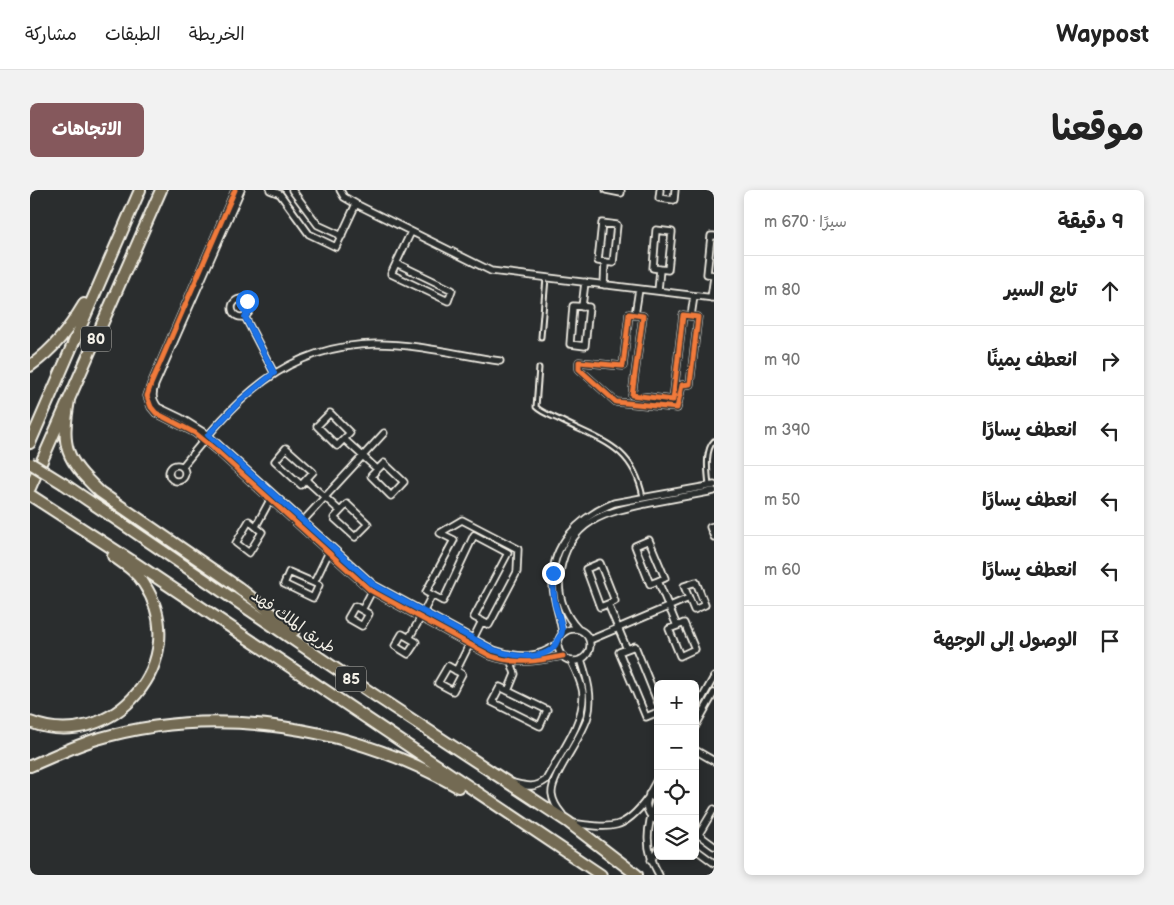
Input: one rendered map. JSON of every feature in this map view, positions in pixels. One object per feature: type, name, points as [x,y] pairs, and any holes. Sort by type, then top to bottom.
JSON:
[{"type":"highway","name":"80","points":[[30,443],[140,190]]},
{"type":"highway","name":"80","points":[[30,488],[161,190]]},
{"type":"highway","points":[[30,366],[48,353],[62,338],[109,260]]},
{"type":"highway","points":[[69,400],[64,428],[66,447],[72,461],[87,480],[100,492],[238,588],[373,694]]},
{"type":"highway","name":"طريق الملك فهد","points":[[30,463],[64,484],[373,694],[568,822],[615,860],[637,875]]},
{"type":"highway","name":"85","points":[[30,495],[601,875]]},
{"type":"highway","points":[[30,722],[55,727],[75,727],[107,718],[125,707],[137,695],[146,682],[157,654],[159,617],[144,584],[135,573],[65,518]]},
{"type":"highway","points":[[30,766],[97,739],[149,728],[228,721],[279,727],[322,734],[404,759],[444,778],[526,825]]},
{"type":"highway","points":[[615,860],[645,875]]},
{"type":"street","points":[[235,190],[147,396],[151,408],[156,413],[206,438],[374,585],[494,650],[509,655],[540,654],[558,644]]},
{"type":"street","points":[[241,190],[153,392],[153,398],[158,407],[192,424],[270,500],[372,592],[491,656],[511,662],[530,663],[563,656]]},
{"type":"street","points":[[270,190],[280,194],[309,234],[336,247],[356,204]]},
{"type":"street","points":[[292,190],[318,225],[342,236]]},
{"type":"street","points":[[340,190],[344,197],[356,204],[491,271],[546,278],[713,298],[714,276],[707,274],[711,236],[714,236]]},
{"type":"street","points":[[606,190],[621,193],[621,190]]},
{"type":"street","points":[[660,190],[659,198],[674,200],[675,190]]},
{"type":"street","points":[[602,223],[617,224],[613,263],[606,262],[598,261],[602,223]]},
{"type":"street","points":[[656,230],[672,232],[668,270],[660,269],[653,268],[656,230]]},
{"type":"street","points":[[396,263],[452,290],[448,301],[391,274],[411,232]]},
{"type":"street","points":[[604,285],[606,262]]},
{"type":"street","points":[[658,291],[660,269]]},
{"type":"street","points":[[582,307],[584,282]]},
{"type":"street","points":[[636,315],[639,289]]},
{"type":"street","points":[[690,316],[694,296]]},
{"type":"street","points":[[573,306],[582,307],[588,308],[585,346],[570,344],[573,306]]},
{"type":"street","points":[[629,314],[636,315],[643,316],[632,395],[673,400],[683,315],[698,317],[690,384],[682,385],[679,405],[672,410],[616,402],[579,369],[579,362],[623,366],[629,314]]},
{"type":"street","points":[[245,317],[274,373]]},
{"type":"street","points":[[182,467],[240,401],[274,373],[306,357],[354,346],[375,344],[396,345],[500,361]]},
{"type":"street","points":[[330,413],[350,433],[344,439],[337,446],[317,426],[330,413]]},
{"type":"street","points":[[302,522],[384,433]]},
{"type":"street","points":[[344,439],[378,469]]},
{"type":"street","points":[[286,448],[313,472],[306,480],[301,485],[275,461],[286,448]]},
{"type":"street","points":[[384,462],[404,482],[392,496],[371,476],[378,469],[384,462]]},
{"type":"street","points":[[306,480],[340,511]]},
{"type":"street","points":[[578,629],[564,611],[559,583],[563,559],[569,546],[585,526],[604,513],[643,501],[712,488]]},
{"type":"street","points":[[256,526],[270,500]]},
{"type":"street","points":[[562,632],[572,628],[582,630],[590,640],[590,648],[585,657],[572,661],[558,652],[558,644],[562,632],[553,584],[556,560],[570,532],[599,509],[614,503],[643,501]]},
{"type":"street","points":[[347,504],[368,524],[355,537],[334,518],[340,511],[347,504]]},
{"type":"street","points":[[462,520],[518,549],[516,572],[489,625],[474,618],[508,553],[474,535],[443,601],[432,595],[426,592],[454,540],[440,533],[462,520]]},
{"type":"street","points":[[249,521],[256,526],[262,532],[249,553],[236,543],[249,521]]},
{"type":"street","points":[[714,526],[710,527],[714,537]]},
{"type":"street","points":[[649,540],[665,578],[658,581],[650,584],[635,546],[649,540]]},
{"type":"street","points":[[314,584],[328,554]]},
{"type":"street","points":[[600,563],[615,601],[608,604],[600,607],[586,569],[600,563]]},
{"type":"street","points":[[290,572],[314,584],[319,585],[313,598],[284,584],[290,572]]},
{"type":"street","points":[[658,581],[677,626]]},
{"type":"street","points":[[696,582],[705,605],[694,610],[690,598],[684,586],[696,582]]},
{"type":"street","points":[[362,610],[372,592]]},
{"type":"street","points":[[423,613],[432,595]]},
{"type":"street","points":[[590,640],[670,609],[690,598]]},
{"type":"street","points":[[608,604],[627,649]]},
{"type":"street","points":[[409,638],[420,619]]},
{"type":"street","points":[[473,639],[482,621]]},
{"type":"street","points":[[684,623],[695,650],[680,656],[669,630],[677,626],[684,623]]},
{"type":"street","points":[[456,670],[469,645]]},
{"type":"street","points":[[654,693],[635,646],[619,652],[646,717],[654,714]]},
{"type":"street","points":[[581,659],[591,696],[588,716],[555,780],[552,792],[556,807],[568,822],[599,827],[621,824],[631,819],[648,797],[654,786]]},
{"type":"street","points":[[503,780],[528,787],[538,786],[546,780],[576,724],[582,707],[583,693],[572,661]]},
{"type":"street","points":[[508,691],[515,674],[511,662]]},
{"type":"street","points":[[448,666],[456,670],[462,674],[452,691],[438,683],[448,666]]},
{"type":"street","points":[[699,704],[714,677]]},
{"type":"street","points":[[500,687],[508,691],[547,710],[540,726],[492,702],[500,687]]},
{"type":"street","points":[[696,725],[714,693]]},
{"type":"street","points":[[699,752],[714,761]]},
{"type":"street","points":[[648,797],[654,798]]},
{"type":"street","points":[[648,797],[646,810],[654,819]]},
{"type":"street","points":[[654,806],[650,816],[646,840],[651,860],[659,875]]},
{"type":"street","points":[[699,830],[714,809]]},
{"type":"street","points":[[699,835],[714,846]]},
{"type":"street","points":[[699,853],[714,863]]},
{"type":"street","points":[[651,860],[654,855]]},
{"type":"lane","points":[[541,337],[546,278]]},
{"type":"lane","points":[[539,368],[536,407],[614,448],[627,458],[640,480],[643,501]]},
{"type":"lane","points":[[712,488],[708,462],[710,446],[714,442]]},
{"type":"cycle path","points":[[235,190],[151,384],[147,396],[151,407],[156,413],[195,433],[218,452],[370,590],[491,656],[518,661],[536,661],[563,656]]},
{"type":"cycle path","points":[[629,314],[643,316],[632,395],[673,400],[683,315],[698,317],[690,384],[682,385],[677,408],[616,402],[579,369],[579,362],[623,366],[629,314]]},
{"type":"route","points":[[247,301],[250,305],[250,310],[245,317],[274,373],[240,401],[208,435],[312,531],[374,585],[404,603],[494,650],[509,655],[540,654],[558,644],[557,641],[562,632],[555,605],[553,573]]}]
